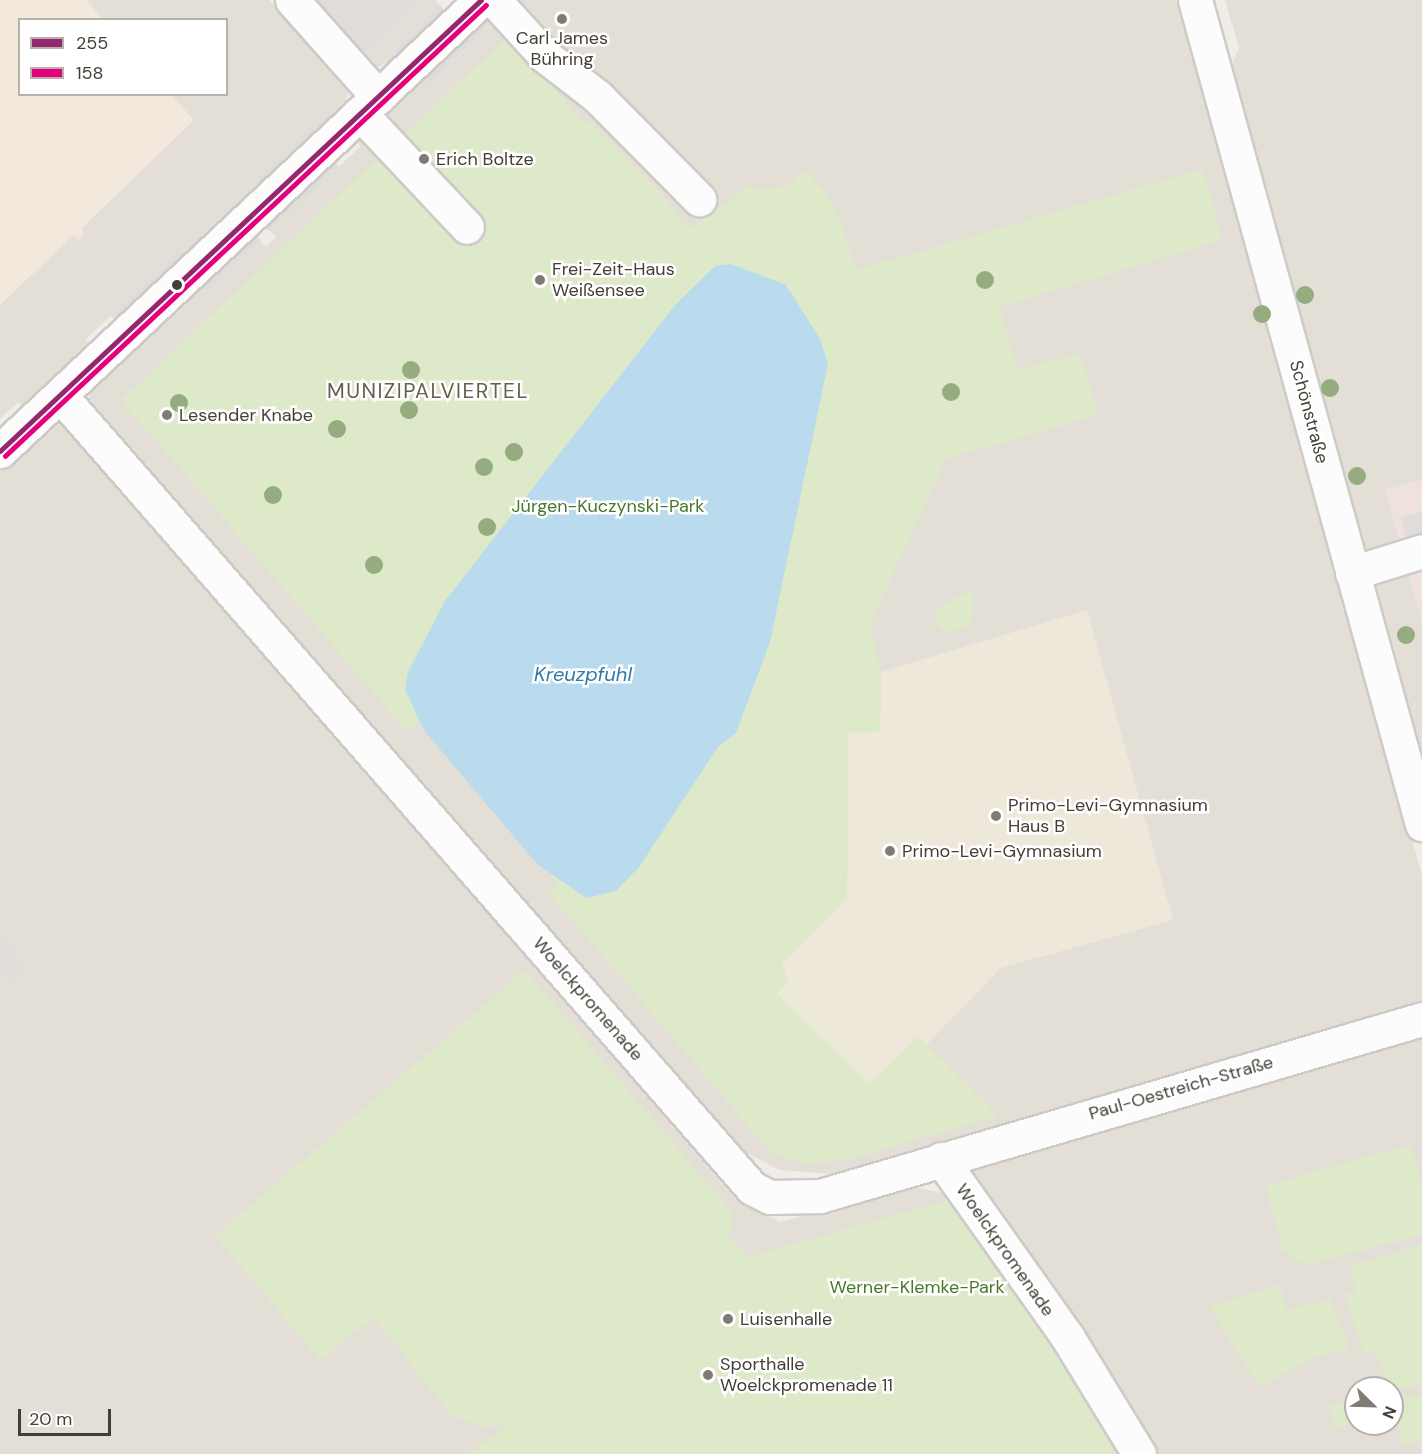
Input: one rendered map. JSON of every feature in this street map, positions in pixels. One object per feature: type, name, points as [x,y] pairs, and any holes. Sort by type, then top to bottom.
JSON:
[{"type":"street","points":[[292,0],[369,105],[466,227]]},
{"type":"street","points":[[0,451],[481,0]]},
{"type":"street","points":[[494,0],[545,56],[598,96],[699,199]]},
{"type":"street","name":"Schönstraße","points":[[1195,0],[1422,824]]},
{"type":"street","name":"Woelckpromenade","points":[[60,395],[752,1188],[786,1199],[820,1196],[941,1159],[1068,1338],[1139,1454]]},
{"type":"street","points":[[1352,573],[1422,551]]},
{"type":"street","name":"Paul-Oestreich-Straße","points":[[941,1159],[1422,1019]]},
{"type":"shaded area","points":[[0,0],[269,0],[348,92],[344,110],[335,116],[329,112],[257,179],[260,188],[186,255],[180,252],[86,339],[88,349],[24,406],[18,402],[0,419]]},
{"type":"shaded area","points":[[0,0],[86,0],[102,18],[18,18],[18,96],[172,96],[194,120],[81,229],[84,234],[79,240],[74,235],[0,305]]},
{"type":"shaded area","points":[[309,0],[435,0],[441,6],[393,51],[397,58],[376,68]]},
{"type":"shaded area","points":[[315,0],[420,0],[363,53]]},
{"type":"shaded area","points":[[517,0],[1176,0],[1422,875],[1422,1007],[833,1174],[779,1170],[736,1147],[88,402],[92,388],[199,287],[208,290],[260,241],[266,247],[276,237],[270,231],[360,147],[358,138],[417,82],[426,86]]},
{"type":"shaded area","points":[[1225,0],[1422,0],[1422,755],[1229,71],[1239,48]]},
{"type":"shaded area","points":[[441,6],[447,11],[397,58],[393,51]]},
{"type":"shaded area","points":[[485,19],[491,24],[426,86],[417,82]]},
{"type":"shaded area","points":[[329,112],[335,116],[260,188],[257,178]]},
{"type":"shaded area","points":[[334,161],[339,167],[270,231],[263,227]]},
{"type":"shaded area","points":[[257,232],[260,241],[208,290],[199,287]]},
{"type":"shaded area","points":[[180,251],[186,255],[117,322],[111,316]]},
{"type":"shaded area","points":[[60,425],[78,437],[735,1199],[780,1222],[917,1188],[946,1193],[1122,1454],[0,1454],[0,472],[45,428]]},
{"type":"shaded area","points":[[1422,480],[1422,621],[1385,490]]},
{"type":"shaded area","points":[[1422,511],[1422,540],[1409,545],[1400,518]]},
{"type":"shaded area","name":"Primo-Levi-Gymnasium Haus B","points":[[1087,610],[1173,920],[1001,968],[926,1045],[917,1037],[869,1085],[777,994],[788,983],[782,963],[847,899],[848,732],[880,731],[881,672]]},
{"type":"shaded area","points":[[0,937],[28,968],[13,981],[0,966]]},
{"type":"shaded area","points":[[1422,1031],[1422,1454],[1157,1454],[968,1167]]},
{"type":"green space","name":"Jürgen-Kuczynski-Park","points":[[508,37],[583,121],[590,122],[666,200],[688,230],[750,185],[756,191],[791,184],[804,170],[832,200],[857,270],[1203,169],[1223,240],[999,307],[1018,370],[1080,353],[1098,415],[946,459],[870,624],[881,672],[880,732],[848,733],[847,899],[782,963],[788,983],[777,994],[869,1084],[918,1037],[998,1116],[847,1160],[806,1164],[772,1154],[549,893],[559,886],[553,877],[419,722],[406,730],[121,400]]},
{"type":"green space","points":[[972,590],[974,618],[967,628],[944,631],[935,623],[938,607]]},
{"type":"green space","name":"Werner-Klemke-Park","points":[[525,970],[734,1214],[728,1235],[748,1257],[949,1200],[1040,1328],[1119,1454],[470,1454],[506,1424],[483,1427],[450,1414],[374,1317],[320,1360],[215,1236]]},
{"type":"green space","points":[[1411,1144],[1422,1183],[1422,1235],[1306,1265],[1283,1250],[1265,1186]]},
{"type":"green space","points":[[1422,1244],[1422,1383],[1404,1388],[1404,1376],[1385,1376],[1375,1351],[1364,1354],[1344,1295],[1357,1292],[1349,1267]]},
{"type":"green space","points":[[1280,1285],[1286,1311],[1331,1299],[1349,1349],[1312,1359],[1260,1387],[1209,1307]]},
{"type":"green space","points":[[1422,1394],[1422,1440],[1403,1446],[1400,1436],[1404,1436],[1404,1399]]},
{"type":"green space","points":[[1344,1401],[1344,1427],[1336,1430],[1328,1407]]},
{"type":"water","name":"Kreuzpfuhl","points":[[731,264],[786,285],[820,339],[828,364],[770,642],[736,733],[718,747],[639,867],[616,891],[586,898],[537,864],[423,729],[405,689],[408,672],[445,601],[676,304],[715,266]]},
{"type":"transit line","name":"255","points":[[0,451],[481,0]]},
{"type":"transit line","name":"158","points":[[5,456],[486,5]]},
{"type":"place","name":"Carl James Bühring","points":[[562,19]]},
{"type":"place","name":"Erich Boltze","points":[[424,159]]},
{"type":"place","name":"Frei-Zeit-Haus Weißensee","points":[[540,280]]},
{"type":"place","name":"Lesender Knabe","points":[[167,415]]},
{"type":"place","name":"Primo-Levi-Gymnasium Haus B","points":[[996,816]]},
{"type":"place","name":"Primo-Levi-Gymnasium","points":[[890,851]]},
{"type":"place","name":"Luisenhalle","points":[[728,1319]]},
{"type":"place","name":"Sporthalle Woelckpromenade 11","points":[[708,1375]]},
{"type":"district","name":"MUNIZIPALVIERTEL","points":[[428,391]]}]
